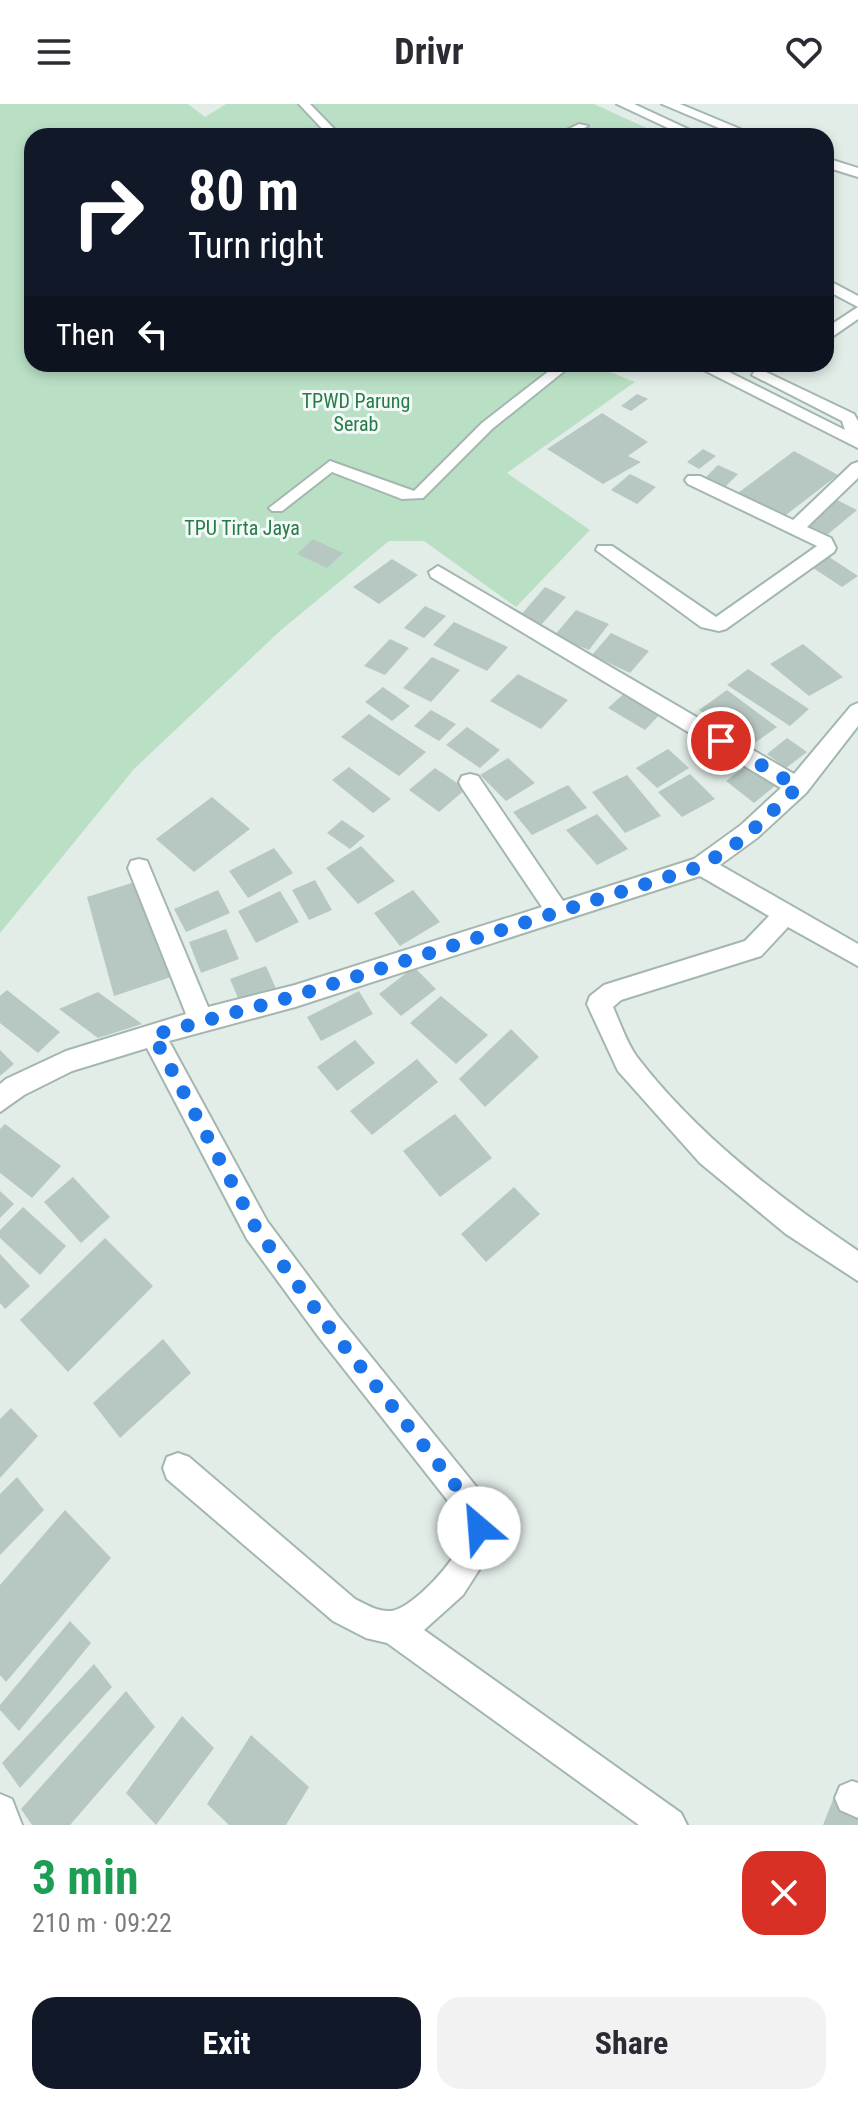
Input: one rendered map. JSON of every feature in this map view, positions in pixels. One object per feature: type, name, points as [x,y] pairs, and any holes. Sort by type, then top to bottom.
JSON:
[{"type":"street","points":[[623,104],[678,128]]},
{"type":"street","points":[[668,104],[730,128]]},
{"type":"street","points":[[834,165],[858,173]]},
{"type":"street","points":[[834,288],[858,302]]},
{"type":"street","points":[[834,330],[858,312]]},
{"type":"street","points":[[716,372],[854,441],[854,428],[848,418],[753,372]]},
{"type":"street","points":[[766,378],[774,372]]},
{"type":"street","points":[[795,528],[858,468]]},
{"type":"street","points":[[605,550],[708,622],[719,624],[827,548],[824,542],[694,480]]},
{"type":"street","points":[[438,572],[798,787]]},
{"type":"street","points":[[0,1100],[15,1087],[66,1062],[201,1020],[295,996],[702,866],[743,839],[798,787],[858,711]]},
{"type":"street","points":[[470,782],[558,913]]},
{"type":"street","points":[[702,866],[786,914],[853,946]]},
{"type":"street","points":[[139,868],[201,1020]]},
{"type":"street","points":[[786,914],[753,949],[613,992],[599,1004],[627,1063],[709,1154],[796,1225],[858,1267]]},
{"type":"street","points":[[153,1035],[257,1230],[328,1326],[472,1506],[479,1528],[475,1549],[454,1583],[418,1615],[393,1628]]},
{"type":"street","points":[[178,1468],[344,1610],[367,1622],[393,1628],[669,1825]]},
{"type":"street","points":[[0,1811],[4,1825]]},
{"type":"lane","points":[[304,104],[327,128]]},
{"type":"lane","points":[[578,128],[583,126]]},
{"type":"lane","points":[[277,508],[330,466],[407,496],[418,495],[487,426],[556,372]]},
{"type":"green space","name":"TPU Tirta Jaya","points":[[0,104],[188,104],[205,117],[226,104],[594,104],[646,128],[24,128],[24,372],[610,372],[635,382],[507,473],[590,530],[516,607],[424,541],[389,541],[281,630],[134,769],[0,933]]},
{"type":"building","points":[[637,394],[648,399],[631,411],[621,406]]},
{"type":"building","points":[[602,413],[648,442],[628,456],[641,462],[603,484],[547,449]]},
{"type":"building","points":[[703,449],[716,456],[699,469],[687,462]]},
{"type":"building","points":[[794,451],[838,475],[782,518],[738,493]]},
{"type":"building","points":[[718,465],[738,474],[725,487],[705,478]]},
{"type":"building","points":[[630,474],[656,487],[637,504],[611,490]]},
{"type":"building","points":[[837,500],[857,510],[821,540],[801,528]]},
{"type":"building","points":[[313,539],[343,553],[327,568],[297,554]]},
{"type":"building","points":[[823,553],[858,576],[842,587],[807,564]]},
{"type":"building","points":[[392,559],[418,575],[379,604],[353,587]]},
{"type":"building","points":[[545,587],[566,597],[541,625],[520,616]]},
{"type":"building","points":[[425,606],[446,616],[424,638],[404,628]]},
{"type":"building","points":[[576,610],[609,624],[589,650],[554,636]]},
{"type":"building","points":[[454,622],[508,647],[487,671],[433,645]]},
{"type":"building","points":[[611,633],[649,651],[630,673],[592,655]]},
{"type":"building","points":[[390,639],[409,648],[385,675],[364,666]]},
{"type":"building","points":[[803,644],[843,677],[809,696],[770,664]]},
{"type":"building","points":[[432,657],[460,670],[431,702],[403,688]]},
{"type":"building","points":[[748,669],[809,709],[790,726],[727,685]]},
{"type":"building","points":[[518,674],[568,700],[541,729],[490,701]]},
{"type":"building","points":[[383,687],[410,706],[392,721],[365,702]]},
{"type":"building","points":[[629,689],[664,710],[645,730],[608,708]]},
{"type":"building","points":[[727,690],[777,727],[749,747],[699,710]]},
{"type":"building","points":[[431,710],[456,724],[439,741],[414,726]]},
{"type":"building","points":[[369,714],[426,752],[399,776],[341,737]]},
{"type":"building","points":[[467,727],[500,750],[480,768],[446,745]]},
{"type":"building","points":[[787,738],[807,752],[786,768],[767,754]]},
{"type":"building","points":[[668,749],[689,768],[657,788],[636,768]]},
{"type":"building","points":[[508,758],[535,783],[506,801],[480,775]]},
{"type":"building","points":[[747,765],[775,786],[754,803],[726,781]]},
{"type":"building","points":[[349,767],[391,799],[373,813],[332,780]]},
{"type":"building","points":[[435,768],[466,789],[439,812],[409,790]]},
{"type":"building","points":[[690,774],[715,799],[682,817],[658,792]]},
{"type":"building","points":[[627,775],[661,816],[625,833],[592,792]]},
{"type":"building","points":[[568,785],[587,808],[532,835],[513,812]]},
{"type":"building","points":[[212,797],[250,829],[194,872],[156,839]]},
{"type":"building","points":[[597,814],[628,849],[597,865],[566,830]]},
{"type":"building","points":[[342,820],[365,836],[350,849],[327,833]]},
{"type":"building","points":[[361,846],[395,881],[358,904],[326,868]]},
{"type":"building","points":[[274,848],[293,873],[248,898],[229,871]]},
{"type":"building","points":[[141,880],[171,977],[114,996],[87,897]]},
{"type":"building","points":[[315,880],[332,910],[309,920],[292,890]]},
{"type":"building","points":[[218,890],[230,913],[186,932],[174,909]]},
{"type":"building","points":[[413,890],[440,922],[400,946],[374,913]]},
{"type":"building","points":[[280,891],[299,922],[256,943],[238,911]]},
{"type":"building","points":[[226,929],[239,959],[201,973],[189,942]]},
{"type":"building","points":[[266,966],[277,991],[241,1005],[230,979]]},
{"type":"building","points":[[414,967],[436,989],[401,1016],[379,994]]},
{"type":"building","points":[[7,990],[60,1032],[38,1053],[0,1023],[0,996]]},
{"type":"building","points":[[359,991],[373,1014],[321,1041],[307,1017]]},
{"type":"building","points":[[98,992],[142,1024],[98,1038],[59,1009]]},
{"type":"building","points":[[441,996],[488,1035],[456,1064],[410,1023]]},
{"type":"building","points":[[511,1029],[539,1057],[485,1107],[459,1079]]},
{"type":"building","points":[[355,1040],[375,1063],[337,1091],[317,1067]]},
{"type":"building","points":[[0,1050],[14,1064],[0,1076]]},
{"type":"building","points":[[417,1059],[438,1082],[372,1135],[350,1111]]},
{"type":"building","points":[[455,1114],[492,1158],[440,1197],[403,1151]]},
{"type":"building","points":[[5,1124],[61,1166],[32,1198],[0,1173],[0,1129]]},
{"type":"building","points":[[73,1177],[110,1217],[81,1243],[44,1202]]},
{"type":"building","points":[[514,1187],[540,1214],[486,1262],[461,1234]]},
{"type":"building","points":[[0,1191],[14,1204],[0,1218]]},
{"type":"building","points":[[23,1207],[66,1246],[40,1275],[0,1238],[0,1230]]},
{"type":"building","points":[[105,1238],[153,1286],[68,1372],[20,1320]]},
{"type":"building","points":[[0,1254],[30,1286],[5,1309],[0,1303]]},
{"type":"building","points":[[163,1339],[191,1373],[120,1438],[93,1403]]},
{"type":"building","points":[[11,1408],[38,1436],[0,1478],[0,1419]]},
{"type":"building","points":[[17,1477],[44,1510],[0,1555],[0,1494]]},
{"type":"building","points":[[65,1510],[111,1558],[6,1682],[0,1675],[0,1585]]},
{"type":"building","points":[[70,1621],[91,1643],[19,1731],[0,1710],[0,1705]]},
{"type":"building","points":[[94,1664],[112,1687],[20,1788],[2,1763]]},
{"type":"building","points":[[126,1691],[155,1727],[70,1825],[32,1825],[21,1809]]},
{"type":"building","points":[[182,1716],[214,1748],[156,1825],[126,1793]]},
{"type":"building","points":[[251,1735],[309,1787],[286,1825],[229,1825],[207,1804]]},
{"type":"building","points":[[834,1797],[858,1815],[858,1825],[823,1825]]},
{"type":"route","points":[[479,1528],[472,1506],[328,1326],[257,1230],[153,1035],[295,996],[702,866],[743,839],[798,787],[721,741]]},
{"type":"park label","name":"TPWD Parung Serab","points":[[356,412]]}]
